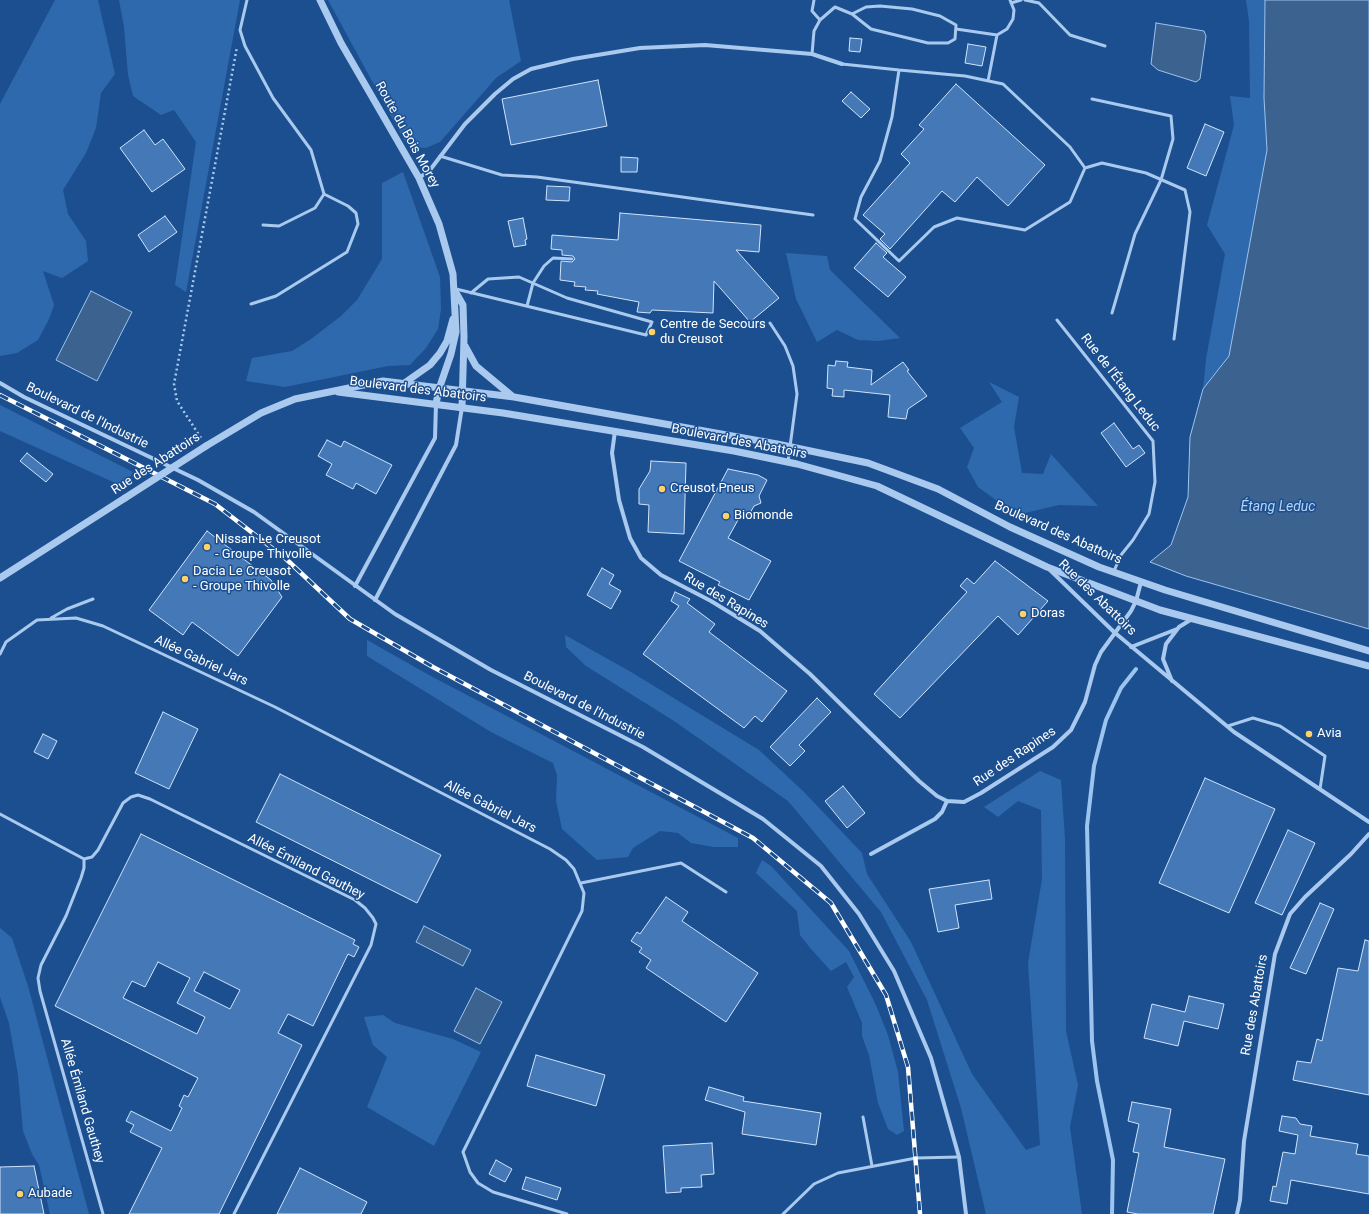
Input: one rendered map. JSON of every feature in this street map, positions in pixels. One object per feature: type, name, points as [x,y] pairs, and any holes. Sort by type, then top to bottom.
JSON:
[{"type":"street","name":"Route du Bois Morey","points":[[320,0],[341,43],[420,178],[439,224],[453,274],[456,332],[436,404]]},
{"type":"street","points":[[420,178],[430,170],[465,124],[495,94],[513,79],[531,68],[573,59],[640,48],[705,45],[812,54],[842,64]]},
{"type":"street","name":"Route du Bois Morey","points":[[454,289],[463,305],[464,346],[462,407]]},
{"type":"street","name":"Route du Bois Morey","points":[[403,384],[430,365],[440,354],[447,340],[455,313]]},
{"type":"street","name":"Route du Bois Morey","points":[[464,346],[476,366],[492,381],[514,397]]},
{"type":"street","name":"Boulevard des Abattoirs","points":[[334,392],[383,381],[462,392],[514,397],[791,446],[868,463],[938,489],[1010,526],[1113,572],[1141,582],[1369,651]]},
{"type":"street","name":"Boulevard de l'Industrie","points":[[0,383],[24,397],[198,480],[254,512],[395,614],[491,670],[656,755],[763,819],[821,866],[859,914],[894,971],[932,1058],[959,1157],[966,1214]]},
{"type":"street","name":"Rue des Abattoirs","points":[[0,578],[206,446],[261,413],[296,399],[334,392]]},
{"type":"street","name":"Boulevard des Abattoirs","points":[[334,392],[374,398],[462,407],[615,431],[788,462],[877,486],[1047,566],[1160,610],[1369,666]]},
{"type":"street","points":[[355,586],[435,438],[436,404]]},
{"type":"street","points":[[375,600],[456,445],[462,407]]},
{"type":"street","name":"Rue des Rapines","points":[[615,431],[612,453],[619,500],[630,538],[641,558],[661,574],[711,601],[760,631],[810,674],[925,786],[937,796],[947,801],[964,802],[981,793],[1053,747],[1071,730],[1085,702],[1098,658],[1107,641],[1126,619],[1136,600],[1141,582]]},
{"type":"street","name":"Rue des Abattoirs","points":[[1047,566],[1114,632],[1228,726],[1369,822]]},
{"type":"street","name":"Rue des Abattoirs","points":[[1131,647],[1179,628],[1193,618]]},
{"type":"street","name":"Rue des Abattoirs","points":[[1172,681],[1163,659],[1164,650],[1166,644],[1179,628]]},
{"type":"street","points":[[871,854],[935,819],[942,812],[947,801]]},
{"type":"street","name":"Rue des Abattoirs","points":[[1237,1214],[1240,1200],[1244,1141],[1275,954],[1290,914],[1351,854],[1369,834]]},
{"type":"lane","points":[[247,0],[240,30],[245,46],[273,98],[312,150],[324,194],[315,208],[279,226],[262,225]]},
{"type":"lane","points":[[814,0],[812,11],[820,20]]},
{"type":"lane","points":[[956,28],[997,35],[1007,29],[1013,20],[1014,10],[1011,1],[1021,0]]},
{"type":"lane","points":[[1025,0],[1039,3],[1070,35],[1105,46]]},
{"type":"lane","points":[[812,54],[814,31],[820,20],[835,7],[852,14],[871,29],[928,43],[948,43],[955,38],[956,25],[940,16],[912,9],[873,6],[866,7],[852,14]]},
{"type":"lane","points":[[988,81],[997,35]]},
{"type":"lane","points":[[842,64],[965,76],[1003,84],[1070,147],[1085,168]]},
{"type":"lane","points":[[899,70],[892,117],[880,161],[861,197],[855,219],[899,261],[934,227],[956,218],[1025,230],[1070,202],[1085,168],[1102,163],[1146,173],[1184,190],[1190,212],[1174,339]]},
{"type":"lane","points":[[1092,99],[1171,116],[1173,139],[1161,180],[1135,234],[1112,313]]},
{"type":"lane","points":[[440,156],[502,175],[537,177],[813,215]]},
{"type":"lane","points":[[251,304],[276,296],[347,252],[358,224],[356,213],[348,206],[324,194]]},
{"type":"lane","points":[[527,306],[533,283],[544,266],[553,258],[572,259]]},
{"type":"lane","points":[[454,289],[646,336],[652,322],[567,298],[518,277],[488,279],[471,292]]},
{"type":"lane","name":"Rue de l'Étang Leduc","points":[[1057,320],[1153,441],[1156,482],[1149,514],[1133,540],[1121,555],[1113,572]]},
{"type":"lane","points":[[770,323],[785,346],[793,366],[797,394],[788,462]]},
{"type":"lane","points":[[50,619],[67,609],[94,599]]},
{"type":"lane","name":"Allée Gabriel Jars","points":[[0,654],[6,642],[38,620],[76,618],[103,626],[275,707],[550,849],[566,860],[574,869],[581,883],[584,893],[582,911],[463,1152],[470,1172],[478,1183],[494,1192],[567,1214]]},
{"type":"lane","points":[[1228,726],[1253,718],[1280,726],[1325,756],[1320,790]]},
{"type":"lane","name":"Allée Émiland Gauthey","points":[[103,1214],[38,978],[41,965],[66,916],[81,878],[84,868],[84,859],[92,857],[98,850],[123,803],[131,797],[138,796],[150,799],[355,900],[374,918],[376,924],[371,945],[234,1214]]},
{"type":"lane","points":[[0,814],[84,859]]},
{"type":"lane","points":[[581,883],[681,863],[726,892]]},
{"type":"lane","points":[[863,1117],[872,1166]]},
{"type":"lane","points":[[782,1214],[814,1184],[838,1173],[916,1158],[959,1157]]},
{"type":"path","points":[[206,446],[177,401],[174,384],[240,30]]},
{"type":"shaded area","points":[[55,0],[98,0],[115,74],[101,93],[96,128],[86,153],[63,190],[68,214],[86,241],[88,261],[62,278],[43,271],[54,305],[49,319],[38,340],[17,353],[0,356],[0,104]]},
{"type":"shaded area","points":[[119,0],[240,0],[186,292],[175,285],[196,142],[174,110],[161,115],[133,96],[128,75],[124,27]]},
{"type":"shaded area","points":[[328,0],[509,0],[521,61],[496,78],[440,142],[426,148],[411,147],[404,140]]},
{"type":"shaded area","points":[[1246,0],[1265,0],[1264,98],[1267,150],[1229,356],[1203,389],[1206,359],[1225,254],[1207,225],[1234,125],[1230,96],[1250,98],[1249,21]]},
{"type":"shaded area","points":[[403,172],[440,277],[441,309],[438,329],[426,348],[410,365],[388,366],[285,387],[246,381],[252,358],[292,351],[311,339],[341,316],[357,300],[382,259],[382,183]]},
{"type":"shaded area","points":[[786,253],[827,256],[830,270],[900,338],[878,341],[858,340],[837,330],[817,342],[796,299]]},
{"type":"shaded area","points":[[989,382],[1019,397],[1014,427],[1022,473],[1043,474],[1051,454],[1098,506],[1059,505],[1025,513],[996,500],[978,487],[967,467],[974,448],[960,428],[1002,402]]},
{"type":"shaded area","points":[[0,405],[133,472],[124,487],[0,431]]},
{"type":"shaded area","points":[[565,635],[631,672],[759,750],[804,792],[862,853],[867,874],[911,942],[972,1074],[1026,1150],[1040,1145],[1028,963],[1042,879],[1041,810],[1018,801],[998,817],[984,807],[1040,771],[1061,780],[1065,839],[1066,1031],[1078,1085],[1070,1127],[1082,1214],[986,1214],[961,1108],[927,1000],[881,912],[788,801],[674,721],[586,666],[566,647]]},
{"type":"shaded area","points":[[367,640],[429,675],[738,838],[738,847],[714,847],[691,843],[678,833],[660,831],[633,848],[628,857],[597,860],[562,829],[556,801],[557,775],[553,763],[491,732],[367,656]]},
{"type":"shaded area","points":[[762,860],[771,866],[849,951],[875,1003],[888,1035],[898,1072],[904,1131],[897,1135],[888,1129],[878,1103],[869,1055],[862,1036],[862,1023],[847,987],[854,977],[846,962],[831,971],[811,949],[800,935],[797,911],[756,873]]},
{"type":"shaded area","points":[[0,928],[12,938],[28,986],[89,1214],[50,1214],[39,1165],[32,1154],[23,1131],[18,1075],[9,1023],[0,997]]},
{"type":"shaded area","points":[[383,1015],[395,1023],[453,1039],[481,1052],[434,1146],[367,1107],[387,1057],[373,1045],[364,1017]]},
{"type":"water","name":"Étang Leduc","points":[[1265,0],[1369,0],[1369,629],[1186,576],[1150,562],[1171,545],[1188,497],[1190,437],[1203,389],[1229,356],[1267,150],[1264,98]]},
{"type":"water","points":[[1156,23],[1204,31],[1206,36],[1200,79],[1196,82],[1158,70],[1151,64]]},
{"type":"water","points":[[91,291],[132,312],[97,381],[56,360]]},
{"type":"water","points":[[424,926],[471,950],[463,966],[416,942]]},
{"type":"water","points":[[476,988],[502,1002],[480,1044],[454,1031]]},
{"type":"building","points":[[850,38],[862,39],[860,52],[849,51]]},
{"type":"building","points":[[968,44],[986,47],[982,66],[965,63]]},
{"type":"building","points":[[598,80],[607,126],[511,145],[502,99]]},
{"type":"building","points":[[956,84],[1045,165],[1008,206],[977,177],[955,202],[942,191],[890,249],[880,239],[885,234],[863,215],[910,163],[901,154],[924,129],[919,125]]},
{"type":"building","points":[[851,92],[870,109],[861,118],[842,101]]},
{"type":"building","points":[[1205,124],[1224,132],[1206,176],[1187,168]]},
{"type":"building","points":[[144,130],[155,145],[163,139],[185,169],[152,192],[120,148]]},
{"type":"building","points":[[621,157],[638,158],[637,172],[621,172]]},
{"type":"building","points":[[547,186],[570,187],[569,201],[546,200]]},
{"type":"building","points":[[620,213],[761,225],[759,252],[736,250],[779,298],[750,322],[714,281],[713,313],[652,310],[650,313],[637,312],[639,302],[597,294],[598,291],[585,290],[586,287],[574,286],[575,282],[560,280],[561,261],[572,262],[575,259],[573,256],[562,255],[562,250],[551,249],[552,235],[618,240]]},
{"type":"building","points":[[165,216],[177,232],[149,252],[138,235]]},
{"type":"building","points":[[523,218],[527,239],[525,240],[526,245],[514,247],[508,221]]},
{"type":"building","points":[[876,243],[887,253],[883,257],[906,277],[888,297],[854,268]]},
{"type":"building","points":[[836,361],[848,362],[847,367],[872,370],[871,385],[903,362],[909,370],[907,371],[927,396],[908,409],[906,419],[888,417],[890,395],[844,390],[844,397],[832,396],[833,389],[827,388],[828,365],[835,366]]},
{"type":"building","points":[[1114,423],[1133,449],[1139,445],[1145,453],[1126,467],[1101,433]]},
{"type":"building","points":[[327,440],[341,447],[344,441],[392,465],[376,494],[356,483],[353,489],[326,475],[332,464],[318,456]]},
{"type":"building","points":[[27,453],[53,474],[46,482],[20,461]]},
{"type":"building","points":[[651,461],[686,463],[684,534],[648,532],[649,505],[639,504],[639,489],[650,471]]},
{"type":"building","points":[[728,469],[758,475],[767,480],[759,496],[761,503],[754,506],[749,515],[743,511],[728,538],[771,561],[749,600],[718,585],[720,582],[679,561]]},
{"type":"building","points":[[207,531],[271,580],[282,597],[238,656],[192,622],[183,635],[149,610]]},
{"type":"building","points":[[995,561],[1048,601],[1018,635],[998,616],[900,718],[874,694],[967,592],[960,586],[967,578],[974,584]]},
{"type":"building","points":[[602,568],[614,575],[609,584],[621,591],[611,609],[587,595]]},
{"type":"building","points":[[675,592],[690,599],[687,603],[715,624],[709,632],[787,691],[762,722],[755,716],[744,728],[643,654],[679,606],[671,601]]},
{"type":"building","points":[[817,698],[831,712],[799,745],[805,751],[790,766],[770,747]]},
{"type":"building","points":[[163,712],[198,729],[169,789],[135,773]]},
{"type":"building","points":[[43,734],[57,741],[48,759],[34,752]]},
{"type":"building","points":[[280,774],[441,855],[417,903],[256,822]]},
{"type":"building","points":[[1205,778],[1275,809],[1229,913],[1159,883]]},
{"type":"building","points":[[843,786],[865,813],[847,828],[825,801]]},
{"type":"building","points":[[1288,830],[1315,843],[1282,915],[1255,903]]},
{"type":"building","points":[[141,834],[355,940],[353,944],[359,947],[354,957],[348,954],[313,1026],[288,1014],[278,1033],[302,1045],[219,1214],[129,1214],[162,1148],[130,1132],[134,1125],[126,1121],[131,1111],[171,1131],[182,1108],[179,1106],[184,1095],[188,1097],[198,1078],[55,1006]],"holes":[[[158,962],[190,978],[177,1003],[205,1017],[197,1034],[123,998],[132,981],[145,987]],[[204,972],[240,990],[230,1009],[194,991]]]},
{"type":"building","points":[[989,880],[992,899],[955,905],[959,928],[938,932],[929,889]]},
{"type":"building","points":[[666,897],[688,912],[682,921],[758,973],[726,1022],[646,968],[651,960],[639,952],[642,948],[631,941],[637,932],[640,934]]},
{"type":"building","points":[[1320,903],[1334,909],[1306,974],[1290,968]]},
{"type":"building","points":[[1365,940],[1369,941],[1369,1095],[1293,1080],[1297,1061],[1311,1063],[1317,1039],[1322,1041],[1338,968],[1358,971]]},
{"type":"building","points":[[1189,996],[1224,1004],[1218,1029],[1184,1021],[1178,1046],[1144,1038],[1152,1004],[1185,1012]]},
{"type":"building","points":[[536,1055],[605,1075],[596,1106],[527,1086]]},
{"type":"building","points":[[709,1087],[744,1097],[743,1101],[821,1113],[816,1145],[742,1134],[745,1112],[705,1100]]},
{"type":"building","points":[[1132,1102],[1171,1109],[1164,1147],[1225,1159],[1213,1214],[1138,1214],[1127,1212],[1139,1153],[1133,1152],[1139,1124],[1128,1121]]},
{"type":"building","points":[[1282,1116],[1296,1118],[1300,1124],[1312,1126],[1310,1136],[1358,1144],[1356,1154],[1369,1156],[1369,1194],[1291,1180],[1287,1204],[1270,1201],[1273,1186],[1276,1187],[1283,1152],[1295,1154],[1298,1135],[1279,1131]]},
{"type":"building","points":[[712,1143],[714,1174],[701,1175],[702,1187],[681,1188],[681,1192],[666,1193],[663,1146]]},
{"type":"building","points":[[496,1160],[512,1169],[505,1182],[489,1174]]},
{"type":"building","name":"Aubade","points":[[34,1166],[44,1214],[0,1214],[0,1167]]},
{"type":"building","points":[[300,1168],[367,1202],[361,1214],[277,1214]]},
{"type":"building","points":[[526,1177],[561,1188],[557,1200],[522,1189]]},
{"type":"waterway","points":[[1112,1214],[1113,1160],[1097,1081],[1092,1041],[1087,826],[1094,766],[1106,720],[1121,688],[1136,669]]},
{"type":"railway","points":[[0,395],[215,504],[285,558],[350,619],[433,667],[753,838],[831,903],[886,995],[908,1067],[920,1214]]},
{"type":"place","name":"Centre de Secours du Creusot","points":[[652,332]]},
{"type":"place","name":"Creusot Pneus","points":[[662,489]]},
{"type":"place","name":"Biomonde","points":[[726,516]]},
{"type":"place","name":"Nissan Le Creusot - Groupe Thivolle","points":[[207,547]]},
{"type":"place","name":"Dacia Le Creusot - Groupe Thivolle","points":[[185,579]]},
{"type":"place","name":"Doras","points":[[1023,614]]},
{"type":"place","name":"Avia","points":[[1309,734]]},
{"type":"place","name":"Aubade","points":[[20,1194]]}]
